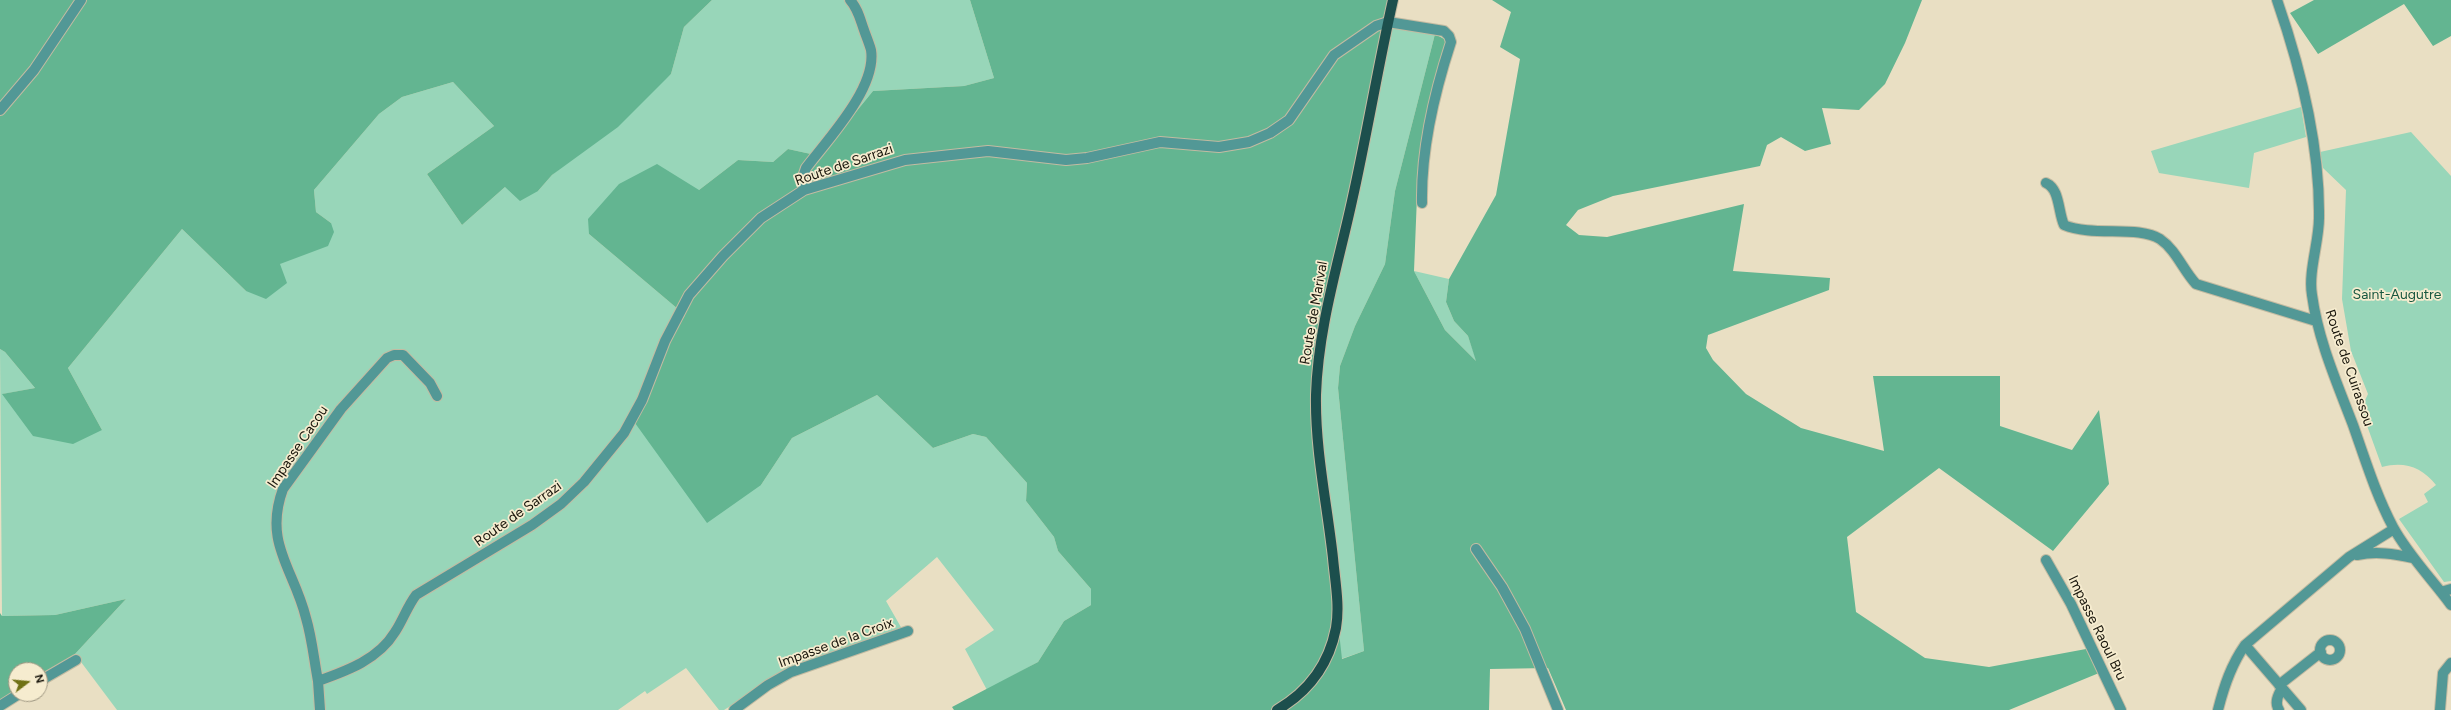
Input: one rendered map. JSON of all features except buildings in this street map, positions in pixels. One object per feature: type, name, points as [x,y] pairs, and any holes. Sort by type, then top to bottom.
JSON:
[{"type":"main road","name":"Route de Marival","points":[[1277,710],[1300,694],[1314,677],[1330,651],[1336,627],[1337,597],[1317,421],[1317,367],[1328,298],[1352,200],[1393,0]]},
{"type":"street","points":[[0,110],[34,70],[81,0]]},
{"type":"street","points":[[804,190],[802,180],[806,168],[852,107],[862,90],[870,68],[871,51],[856,7],[850,0]]},
{"type":"street","name":"Route de Cuirassou","points":[[2276,0],[2288,33],[2312,132],[2319,219],[2311,293],[2316,322],[2371,475],[2394,529],[2413,558],[2446,591],[2451,605]]},
{"type":"street","points":[[1388,22],[1444,31],[1449,36],[1451,42],[1437,86],[1424,162],[1422,203]]},
{"type":"street","name":"Route de Sarrazi","points":[[318,681],[349,670],[369,659],[384,646],[395,633],[407,607],[416,595],[532,525],[561,504],[584,482],[624,433],[642,400],[665,341],[689,296],[723,256],[761,218],[804,190],[905,160],[988,151],[1066,160],[1080,159],[1160,142],[1219,147],[1248,142],[1270,133],[1288,120],[1334,55],[1376,26],[1388,22]]},
{"type":"street","points":[[2046,183],[2052,186],[2055,191],[2059,215],[2064,226],[2087,232],[2140,233],[2159,239],[2170,248],[2186,273],[2196,284],[2316,322]]},
{"type":"street","name":"Impasse Cacou","points":[[318,681],[306,617],[286,570],[277,537],[278,504],[283,489],[341,409],[387,358],[394,355],[403,355],[430,383],[437,396]]},
{"type":"street","points":[[2218,710],[2227,677],[2236,658],[2245,645],[2349,557],[2394,529]]},
{"type":"street","points":[[1476,549],[1502,587],[1525,629],[1558,710]]},
{"type":"street","points":[[2349,557],[2371,552],[2394,554],[2413,558]]},
{"type":"street","name":"Impasse Raoul Bru","points":[[2046,560],[2072,604],[2121,710]]},
{"type":"street","name":"Impasse de la Croix","points":[[734,710],[768,685],[791,672],[908,631]]},
{"type":"street","points":[[2245,645],[2301,710]]},
{"type":"street","points":[[2279,710],[2277,704],[2281,686],[2321,652]]},
{"type":"street","points":[[48,676],[76,660]]},
{"type":"street","points":[[2440,710],[2443,673],[2451,663]]},
{"type":"street","points":[[318,681],[320,710]]},
{"type":"green space","points":[[0,0],[712,0],[684,27],[671,74],[618,127],[552,175],[538,191],[520,201],[505,187],[462,225],[427,174],[494,126],[453,82],[402,97],[379,114],[314,190],[316,212],[331,223],[334,232],[328,246],[280,264],[287,283],[266,299],[246,291],[182,229],[68,368],[102,430],[73,444],[33,436],[2,394],[35,388],[5,352],[0,349]]},
{"type":"green space","points":[[712,0],[970,0],[994,78],[964,86],[873,91],[820,156],[788,149],[773,162],[738,160],[699,190],[589,234],[685,315],[668,344],[761,485],[792,438],[877,395],[933,448],[973,434],[986,437],[1027,483],[1026,501],[1054,537],[1058,551],[1091,589],[1091,605],[1064,621],[1038,662],[987,690],[965,649],[994,630],[937,557],[886,601],[902,629],[796,664],[724,710],[719,710],[686,668],[647,694],[645,691],[618,710],[117,710],[75,654],[126,599],[55,615],[2,616],[0,349],[5,352],[35,388],[3,394],[102,430],[68,368],[182,229],[246,291],[331,223],[316,212],[314,190],[379,114],[402,97],[453,82],[494,126],[427,174],[462,225],[505,187],[538,191],[552,175],[671,74],[684,27]]},
{"type":"green space","points":[[970,0],[1390,0],[1313,400],[1342,659],[1364,651],[1338,388],[1340,366],[1355,326],[1385,264],[1395,191],[1435,34],[1446,40],[1431,92],[1423,146],[1417,196],[1414,271],[1445,330],[1476,361],[1468,336],[1454,321],[1446,302],[1449,279],[1496,195],[1520,59],[1500,47],[1511,12],[1492,0],[1922,0],[1905,43],[1885,84],[1859,110],[1822,108],[1831,144],[1805,151],[1781,137],[1767,145],[1760,166],[1613,196],[1578,210],[1566,225],[1579,235],[1607,237],[1744,204],[1733,271],[1830,278],[1829,290],[1708,335],[1706,348],[1713,360],[1746,394],[1801,428],[1884,451],[1873,376],[2000,376],[2000,426],[2072,450],[2099,410],[2109,484],[2053,551],[1939,468],[1847,537],[1856,612],[1925,658],[1989,667],[2086,649],[2099,673],[2009,710],[1566,710],[1548,668],[1490,669],[1489,710],[954,710],[952,707],[1038,662],[1064,621],[1091,605],[1091,589],[1058,551],[1054,537],[1026,501],[1027,483],[986,437],[973,434],[933,448],[877,395],[792,438],[761,485],[707,523],[635,423],[668,344],[685,315],[589,234],[588,219],[619,184],[657,164],[699,190],[738,160],[773,162],[788,149],[820,156],[873,91],[964,86],[994,78]]},
{"type":"green space","points":[[2314,0],[2451,0],[2451,36],[2433,46],[2404,4],[2318,54],[2290,13]]},
{"type":"green space","points":[[1386,26],[1435,34],[1395,191],[1385,264],[1355,326],[1340,366],[1338,388],[1364,651],[1341,659],[1313,400]]},
{"type":"green space","points":[[2301,107],[2306,137],[2254,153],[2249,188],[2159,173],[2151,151]]},
{"type":"green space","name":"Saint-Augutre","points":[[2411,132],[2451,176],[2451,581],[2444,582],[2399,519],[2428,502],[2424,494],[2436,485],[2425,474],[2412,467],[2405,465],[2390,465],[2382,467],[2361,409],[2368,394],[2351,351],[2342,299],[2346,190],[2323,168],[2320,152]]},
{"type":"green space","points":[[1414,271],[1449,279],[1446,302],[1454,321],[1468,336],[1477,362],[1445,330]]},
{"type":"green space","points":[[126,599],[75,654],[48,672],[48,662],[8,662],[8,698],[0,703],[0,613],[2,616],[55,615]]}]
